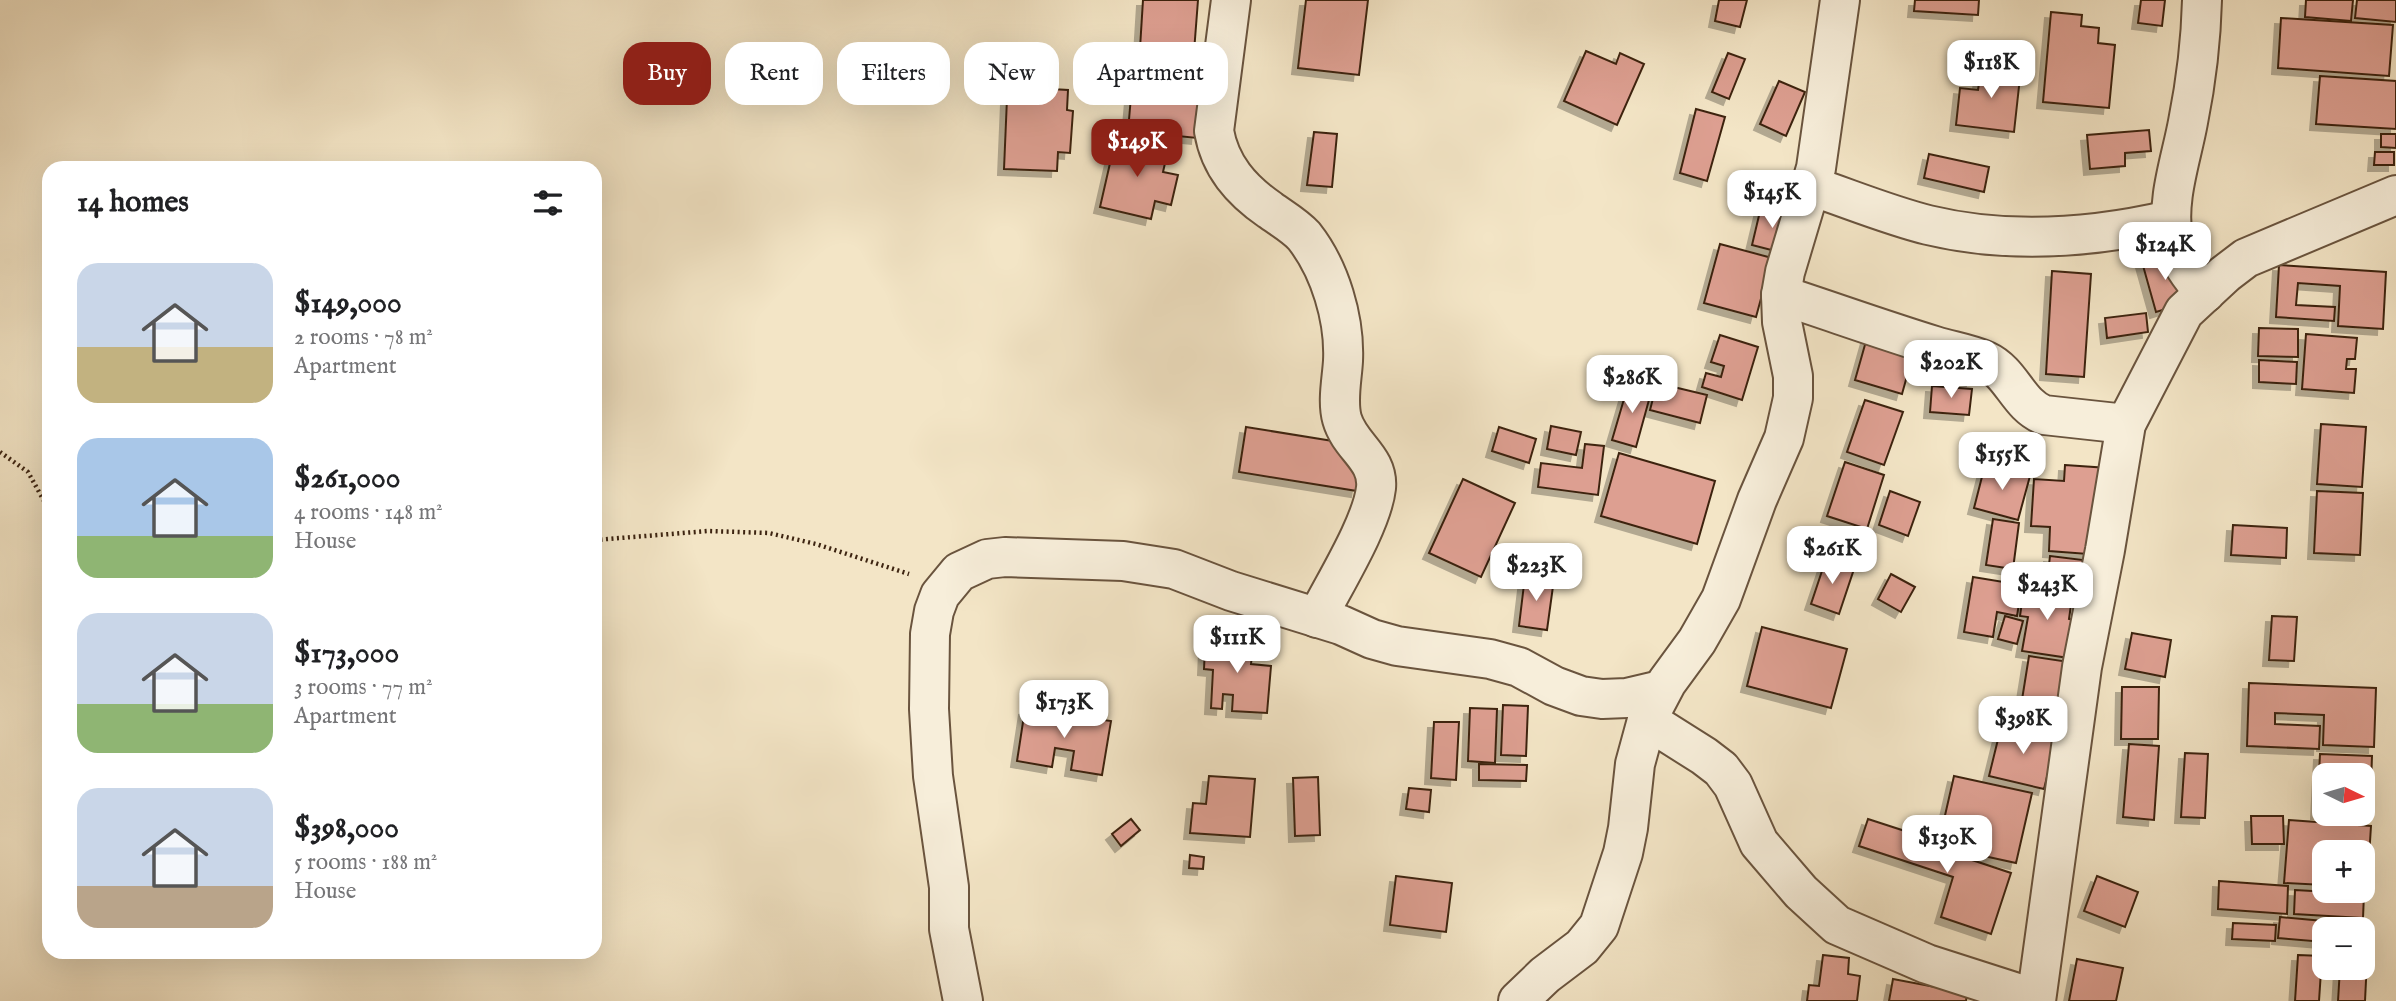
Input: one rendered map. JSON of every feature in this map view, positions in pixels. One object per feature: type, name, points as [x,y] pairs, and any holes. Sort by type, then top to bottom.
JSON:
[{"type":"street","points":[[1231,0],[1214,131],[1217,150],[1223,163],[1255,200],[1303,235],[1331,287],[1340,320],[1343,358],[1340,415],[1347,434],[1373,464],[1376,473],[1376,492],[1357,541],[1317,618]]},
{"type":"street","points":[[1518,1001],[1545,975],[1582,947],[1599,926],[1623,853],[1635,764],[1654,705],[1721,599],[1757,500],[1784,438],[1793,398],[1793,376],[1782,322],[1782,295],[1785,272],[1811,186],[1840,0]]},
{"type":"street","points":[[2202,0],[2192,98],[2171,220],[2174,241],[2182,261],[2205,293]]},
{"type":"street","points":[[1811,186],[1928,225],[1972,232],[2017,236],[2074,236],[2123,231],[2171,220]]},
{"type":"street","points":[[963,1001],[949,929],[949,887],[933,776],[929,709],[930,634],[934,611],[948,583],[958,572],[987,559],[1005,557],[1123,561],[1174,569],[1231,591],[1397,646],[1490,659],[1519,667],[1554,686],[1581,696],[1627,698],[1654,705],[1704,756],[1721,769],[1733,785],[1759,843],[1801,892],[1838,925],[1927,964],[2036,1000],[2082,667],[2126,424],[2184,312],[2225,274],[2246,258],[2396,195]]},
{"type":"street","points":[[1782,295],[1986,360],[2003,374],[2025,404],[2044,415],[2126,424]]},
{"type":"path","points":[[0,452],[28,472],[42,497]]},
{"type":"path","points":[[602,539],[708,531],[769,533],[816,544],[909,575],[948,583]]},
{"type":"building","points":[[1143,0],[1198,0],[1195,42],[1140,42]]},
{"type":"building","points":[[1306,0],[1368,0],[1359,75],[1298,68]]},
{"type":"building","points":[[1719,0],[1747,0],[1740,27],[1715,21]]},
{"type":"building","points":[[1915,0],[1979,0],[1978,15],[1914,11]]},
{"type":"building","points":[[2141,0],[2165,0],[2162,26],[2138,23]]},
{"type":"building","points":[[2306,0],[2353,0],[2351,21],[2305,17]]},
{"type":"building","points":[[2357,0],[2396,0],[2396,22],[2355,18]]},
{"type":"building","points":[[2051,12],[2082,15],[2081,26],[2099,28],[2098,43],[2115,45],[2109,108],[2043,102]]},
{"type":"building","points":[[2281,18],[2393,25],[2389,76],[2278,68]]},
{"type":"building","points":[[1586,51],[1616,64],[1620,53],[1644,64],[1617,125],[1564,101]]},
{"type":"building","points":[[1728,53],[1745,59],[1729,99],[1712,92]]},
{"type":"building","points":[[1982,63],[2021,68],[2014,132],[1956,125],[1960,88],[1978,90]]},
{"type":"building","points":[[2320,76],[2396,81],[2396,129],[2316,124]]},
{"type":"building","points":[[1779,81],[1805,92],[1786,136],[1760,124]]},
{"type":"building","points":[[1059,89],[1068,90],[1067,110],[1073,111],[1070,153],[1058,152],[1057,171],[1004,169],[1007,105],[1059,105]]},
{"type":"building","points":[[1130,105],[1200,105],[1197,138],[1128,131]]},
{"type":"building","points":[[1696,109],[1725,117],[1707,181],[1680,173]]},
{"type":"building","points":[[2149,130],[2151,151],[2125,153],[2125,166],[2090,169],[2087,135]]},
{"type":"building","points":[[1314,132],[1337,134],[1332,187],[1307,185]]},
{"type":"building","points":[[2381,134],[2396,134],[2396,148],[2381,147]]},
{"type":"building","points":[[1116,137],[1168,150],[1163,172],[1178,175],[1171,205],[1155,201],[1151,219],[1100,207]]},
{"type":"building","points":[[2375,152],[2394,152],[2394,165],[2374,165]]},
{"type":"building","points":[[1929,154],[1989,167],[1984,192],[1924,178]]},
{"type":"building","points":[[1761,207],[1792,215],[1783,253],[1752,245]]},
{"type":"building","points":[[1720,244],[1772,258],[1756,317],[1704,303]]},
{"type":"building","points":[[2175,253],[2189,302],[2156,312],[2142,262]]},
{"type":"building","points":[[2279,265],[2386,272],[2383,329],[2338,326],[2340,286],[2298,283],[2296,305],[2335,307],[2334,321],[2276,317]]},
{"type":"building","points":[[2052,271],[2091,274],[2084,377],[2046,374]]},
{"type":"building","points":[[2146,313],[2148,332],[2107,338],[2105,318]]},
{"type":"building","points":[[1870,327],[1917,340],[1902,394],[1855,380]]},
{"type":"building","points":[[2259,328],[2298,329],[2298,357],[2258,356]]},
{"type":"building","points":[[2306,334],[2357,338],[2355,359],[2347,359],[2346,369],[2356,369],[2354,393],[2302,389]]},
{"type":"building","points":[[1720,335],[1758,347],[1742,400],[1702,387],[1706,373],[1721,377],[1724,366],[1711,362]]},
{"type":"building","points":[[1937,343],[1976,349],[1972,380],[1932,374]]},
{"type":"building","points":[[2259,360],[2297,362],[2296,384],[2259,382]]},
{"type":"building","points":[[1629,382],[1652,389],[1636,447],[1612,440]]},
{"type":"building","points":[[1657,383],[1707,395],[1700,423],[1650,410]]},
{"type":"building","points":[[1932,386],[1972,389],[1969,415],[1930,412]]},
{"type":"building","points":[[1865,400],[1903,412],[1884,465],[1847,452]]},
{"type":"building","points":[[2321,424],[2366,427],[2362,487],[2317,484]]},
{"type":"building","points":[[1551,426],[1581,432],[1576,455],[1547,449]]},
{"type":"building","points":[[1246,427],[1364,446],[1357,491],[1239,472]]},
{"type":"building","points":[[1499,427],[1536,439],[1529,463],[1492,451]]},
{"type":"building","points":[[1585,444],[1604,446],[1598,495],[1538,487],[1541,463],[1582,468]]},
{"type":"building","points":[[1619,453],[1715,481],[1697,544],[1601,516]]},
{"type":"building","points":[[1845,462],[1884,475],[1867,529],[1827,516]]},
{"type":"building","points":[[1985,465],[2030,476],[2018,520],[1974,508]]},
{"type":"building","points":[[2065,465],[2108,468],[2088,554],[2049,551],[2050,527],[2031,526],[2034,479],[2064,481]]},
{"type":"building","points":[[1463,479],[1515,503],[1481,577],[1429,553]]},
{"type":"building","points":[[1890,491],[1920,502],[1908,536],[1879,525]]},
{"type":"building","points":[[2317,491],[2363,493],[2360,555],[2314,553]]},
{"type":"building","points":[[1993,519],[2019,523],[2013,569],[1986,565]]},
{"type":"building","points":[[2233,525],[2287,528],[2286,558],[2231,555]]},
{"type":"building","points":[[2050,556],[2083,560],[2079,594],[2046,590]]},
{"type":"building","points":[[1826,559],[1854,569],[1839,614],[1811,604]]},
{"type":"building","points":[[1891,574],[1915,587],[1901,612],[1878,599]]},
{"type":"building","points":[[1525,576],[1554,579],[1547,630],[1519,626]]},
{"type":"building","points":[[1973,577],[2022,585],[2017,616],[1997,612],[1993,637],[1964,632]]},
{"type":"building","points":[[2025,580],[2041,583],[2040,593],[2072,598],[2069,619],[2075,620],[2069,658],[2022,651],[2028,617],[2020,616]]},
{"type":"building","points":[[2005,616],[2023,621],[2017,644],[1998,639]]},
{"type":"building","points":[[2272,616],[2297,617],[2294,661],[2269,660]]},
{"type":"building","points":[[1762,627],[1847,649],[1831,708],[1747,686]]},
{"type":"building","points":[[2132,633],[2171,640],[2165,677],[2125,669]]},
{"type":"building","points":[[1213,635],[1254,638],[1251,664],[1271,666],[1267,713],[1232,711],[1233,695],[1223,694],[1222,709],[1211,708],[1213,670],[1204,669],[1205,647],[1212,648]]},
{"type":"building","points":[[2029,656],[2069,662],[2062,712],[2021,706]]},
{"type":"building","points":[[2249,683],[2376,688],[2374,747],[2323,745],[2324,715],[2275,713],[2275,724],[2320,726],[2319,749],[2247,746]]},
{"type":"building","points":[[2122,687],[2159,687],[2158,739],[2121,739]]},
{"type":"building","points":[[1503,705],[1528,706],[1526,756],[1501,755]]},
{"type":"building","points":[[1470,708],[1497,709],[1495,763],[1468,761]]},
{"type":"building","points":[[1025,709],[1111,721],[1102,775],[1071,770],[1074,751],[1055,748],[1052,767],[1017,761]]},
{"type":"building","points":[[1434,722],[1459,722],[1456,780],[1431,778]]},
{"type":"building","points":[[2002,723],[2057,736],[2044,789],[1989,776]]},
{"type":"building","points":[[2129,744],[2159,746],[2154,820],[2123,817]]},
{"type":"building","points":[[2185,753],[2208,754],[2205,818],[2181,817]]},
{"type":"building","points":[[2320,754],[2372,756],[2372,763],[2320,763]]},
{"type":"building","points":[[1479,764],[1527,765],[1526,781],[1479,780]]},
{"type":"building","points":[[1209,776],[1255,779],[1250,837],[1190,833],[1193,803],[1206,804]]},
{"type":"building","points":[[1954,776],[2032,793],[2016,863],[1938,846]]},
{"type":"building","points":[[1318,777],[1320,835],[1295,836],[1293,778]]},
{"type":"building","points":[[1409,788],[1431,790],[1429,812],[1406,809]]},
{"type":"building","points":[[2251,816],[2283,816],[2284,844],[2252,844]]},
{"type":"building","points":[[1131,819],[1140,830],[1121,846],[1112,834]]},
{"type":"building","points":[[1868,819],[1911,833],[1909,839],[2011,873],[1991,934],[1941,917],[1953,877],[1859,846]]},
{"type":"building","points":[[2289,820],[2312,822],[2312,826],[2371,826],[2370,840],[2312,840],[2312,884],[2284,883]]},
{"type":"building","points":[[1190,855],[1204,857],[1203,869],[1189,868]]},
{"type":"building","points":[[1396,876],[1452,883],[1446,932],[1390,925]]},
{"type":"building","points":[[2097,876],[2138,892],[2125,927],[2084,911]]},
{"type":"building","points":[[2219,881],[2288,886],[2287,914],[2218,909]]},
{"type":"building","points":[[2295,890],[2312,891],[2312,903],[2364,903],[2363,917],[2294,914]]},
{"type":"building","points":[[2280,917],[2312,920],[2312,941],[2278,938]]},
{"type":"building","points":[[2233,923],[2276,925],[2275,941],[2232,939]]},
{"type":"building","points":[[1823,955],[1849,958],[1848,974],[1860,976],[1857,1001],[1807,1001],[1809,985],[1819,986]]},
{"type":"building","points":[[2298,955],[2312,956],[2312,980],[2320,980],[2319,1001],[2295,1001]]},
{"type":"building","points":[[2077,959],[2123,968],[2116,1001],[2069,1001]]},
{"type":"building","points":[[1893,979],[1967,993],[1966,1001],[1889,1001]]},
{"type":"building","points":[[2339,980],[2366,980],[2365,1001],[2338,1001]]}]
